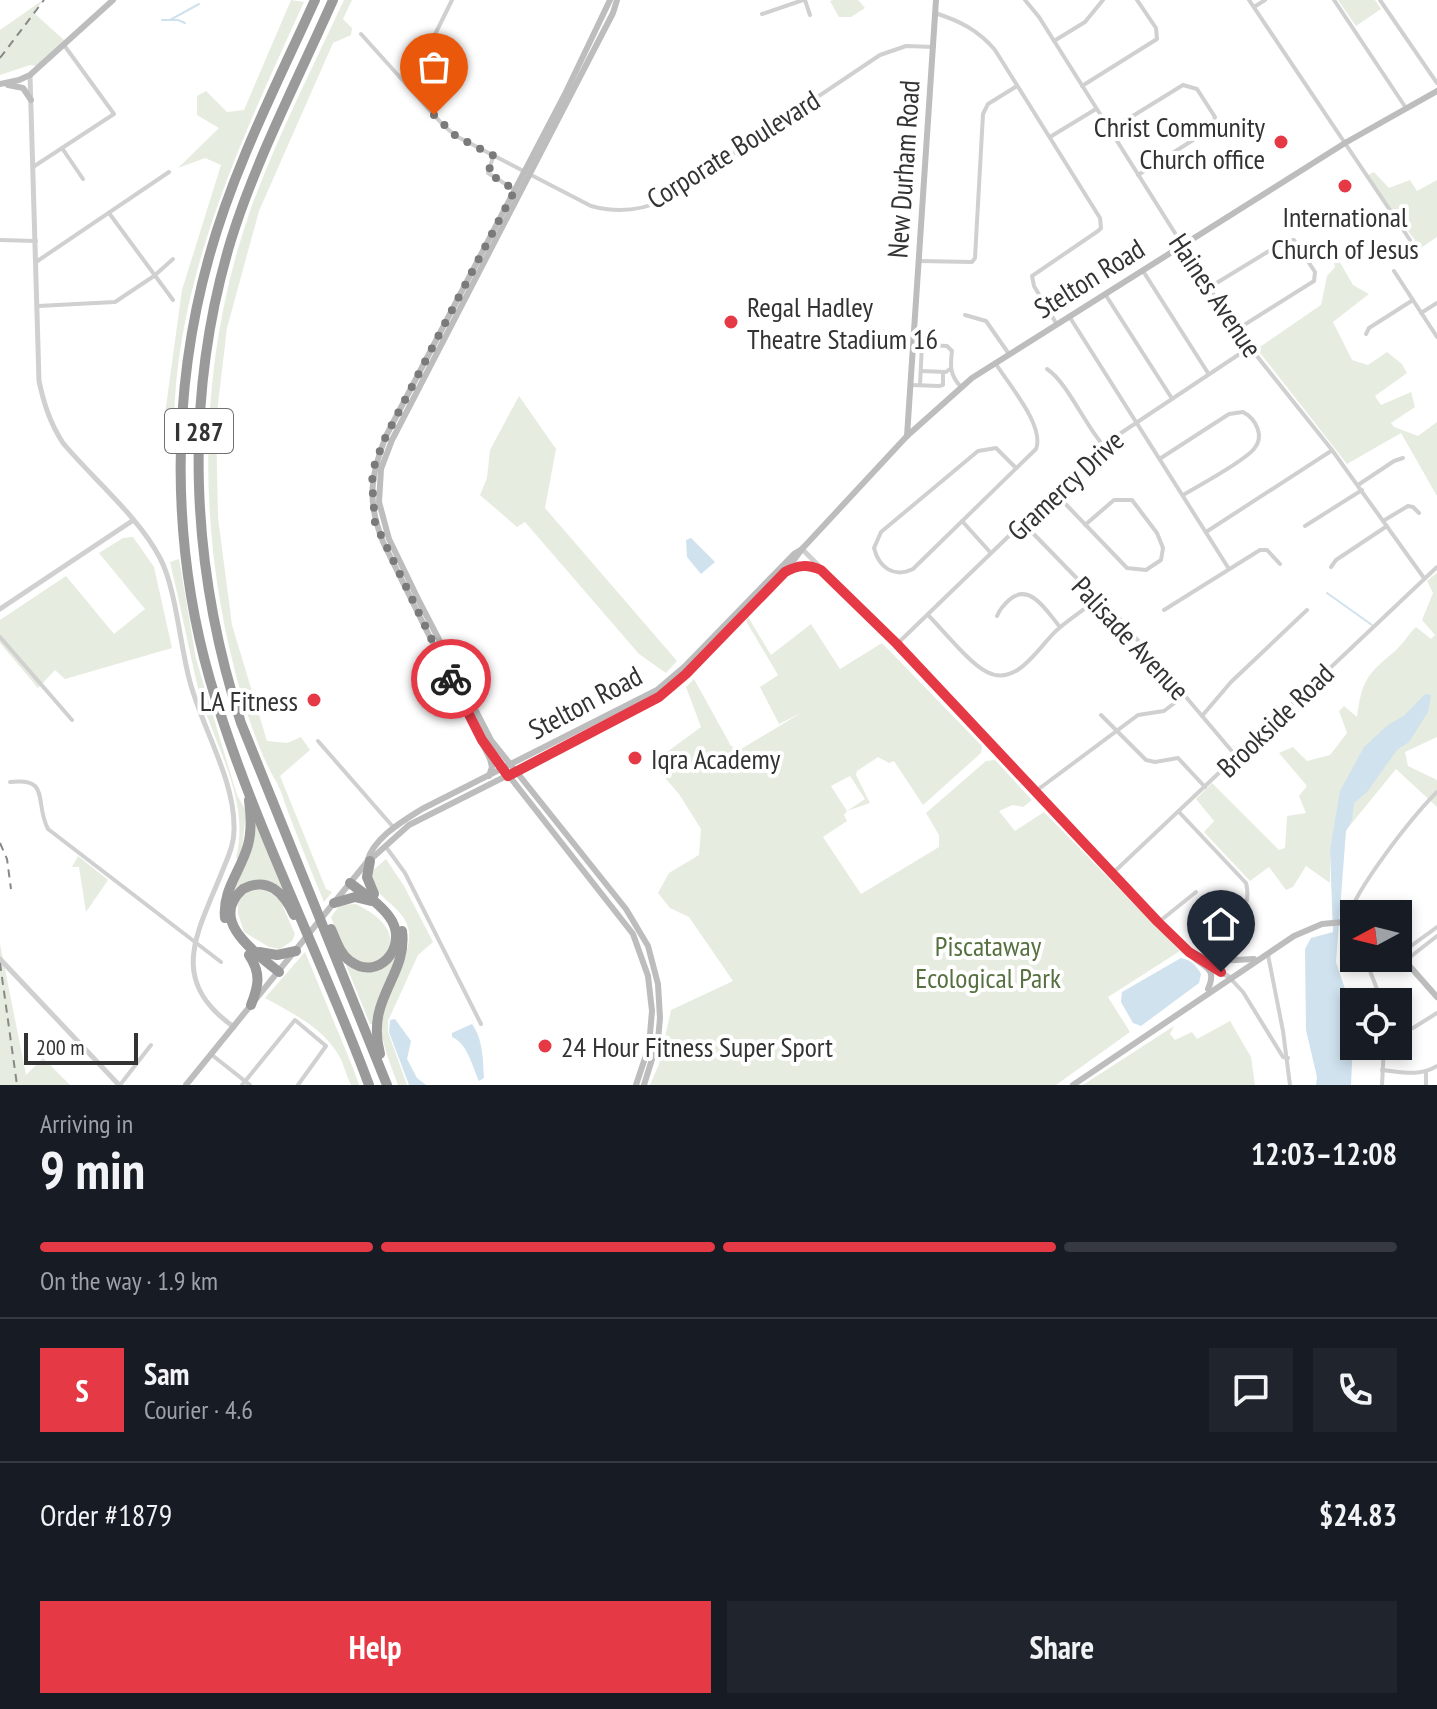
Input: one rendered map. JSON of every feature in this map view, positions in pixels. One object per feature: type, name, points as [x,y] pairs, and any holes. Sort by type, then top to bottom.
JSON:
[{"type":"highway","name":"I 287","points":[[315,0],[251,140],[224,209],[200,293],[184,398],[182,494],[186,560],[193,605],[213,691],[246,782],[369,1085]]},
{"type":"highway","name":"I 287","points":[[333,0],[263,154],[231,240],[209,333],[198,437],[201,537],[220,653],[241,723],[386,1082]]},
{"type":"highway","points":[[246,782],[251,815],[250,835],[228,889],[224,914],[232,937],[277,974]]},
{"type":"highway","points":[[305,882],[312,887],[342,952],[358,966],[382,963],[391,956],[397,934],[391,919],[375,898],[367,877],[368,861]]},
{"type":"highway","points":[[352,880],[397,919],[404,945],[402,957],[385,991],[377,1022],[386,1082]]},
{"type":"highway","points":[[251,1005],[259,978],[258,969],[251,952],[237,934],[230,912],[238,893],[248,886],[262,884],[273,887],[285,899],[314,959],[320,963]]},
{"type":"highway","points":[[333,904],[355,897],[375,898]]},
{"type":"highway","points":[[251,952],[271,955],[298,948]]},
{"type":"main road","points":[[0,84],[30,75],[113,0]]},
{"type":"main road","points":[[506,767],[385,529],[378,481],[389,438],[515,190],[527,174],[610,0]]},
{"type":"main road","points":[[489,776],[492,763],[482,740],[375,523],[372,481],[375,463],[613,13],[617,0]]},
{"type":"main road","name":"New Durham Road","points":[[907,436],[918,344],[919,261],[936,0]]},
{"type":"main road","points":[[0,84],[23,88],[31,100]]},
{"type":"main road","name":"Stelton Road","points":[[186,1085],[368,861],[409,825],[659,697],[686,674],[785,572],[802,549],[907,436],[961,387],[1056,323],[1345,143],[1437,91]]},
{"type":"main road","points":[[909,410],[917,419],[924,419]]},
{"type":"main road","name":"Stelton Road","points":[[368,861],[368,855],[394,828],[422,809],[664,684],[802,549]]},
{"type":"main road","points":[[785,572],[804,565],[821,570]]},
{"type":"main road","points":[[482,740],[633,934],[651,992],[652,1027],[636,1085]]},
{"type":"main road","points":[[511,774],[626,909],[648,946],[658,984],[660,1018],[658,1040],[644,1085]]},
{"type":"main road","points":[[1073,1085],[1267,952],[1304,930],[1340,921]]},
{"type":"main road","points":[[1189,952],[1225,962],[1258,958]]},
{"type":"main road","points":[[1189,952],[1212,974],[1207,993]]},
{"type":"main road","points":[[1412,969],[1437,997]]},
{"type":"street","points":[[409,87],[452,0]]},
{"type":"street","points":[[776,0],[779,8]]},
{"type":"street","points":[[762,14],[804,0],[810,15]]},
{"type":"street","points":[[1054,41],[1085,22],[1103,0]]},
{"type":"street","points":[[1082,86],[1157,39],[1156,28],[1137,0]]},
{"type":"street","points":[[1249,0],[1410,240]]},
{"type":"street","points":[[1254,7],[1265,0]]},
{"type":"street","points":[[1334,0],[1407,108]]},
{"type":"street","points":[[1380,0],[1437,83]]},
{"type":"street","name":"Haines Avenue","points":[[1028,1],[1236,330],[1332,450],[1424,578]]},
{"type":"street","points":[[935,13],[957,20],[985,38],[1102,223],[1098,231],[1032,276],[1034,286],[1056,323]]},
{"type":"street","name":"Corporate Boulevard","points":[[361,34],[456,136],[601,209],[633,210],[664,200],[880,55],[906,46],[934,47]]},
{"type":"street","points":[[33,167],[114,114],[64,45]]},
{"type":"street","points":[[30,75],[39,381],[43,401],[54,429],[154,547],[166,574],[190,684],[228,790],[234,822],[231,851],[204,915],[196,943],[194,968],[201,995],[214,1013],[234,1027]]},
{"type":"street","points":[[1110,130],[1186,84],[1197,89],[1215,117],[1212,128],[1138,175]]},
{"type":"street","points":[[919,261],[963,264],[975,258],[983,114],[988,104],[1017,86]]},
{"type":"street","points":[[1050,137],[1097,109]]},
{"type":"street","points":[[62,148],[83,179]]},
{"type":"street","points":[[494,156],[488,173],[515,190]]},
{"type":"street","points":[[36,262],[169,172]]},
{"type":"street","points":[[109,213],[173,300]]},
{"type":"street","points":[[0,240],[36,241]]},
{"type":"street","points":[[1209,288],[1287,240],[1294,240],[1300,246],[1315,272],[1314,281],[1236,330]]},
{"type":"street","points":[[38,306],[115,302],[173,259]]},
{"type":"street","points":[[1143,271],[1208,374]]},
{"type":"street","points":[[1394,271],[1437,337]]},
{"type":"street","points":[[1105,294],[1171,397]]},
{"type":"street","points":[[1366,334],[1369,328],[1413,300]]},
{"type":"street","points":[[1421,313],[1437,303]]},
{"type":"street","points":[[965,315],[986,321],[1009,354]]},
{"type":"street","points":[[1069,316],[1229,569]]},
{"type":"street","points":[[920,385],[918,344],[947,346],[952,351],[950,369],[953,379],[961,387]]},
{"type":"street","name":"Gramercy Drive","points":[[897,644],[1103,445],[1250,347]]},
{"type":"street","points":[[995,362],[1036,426],[1039,436],[1036,449],[908,572],[893,573],[887,570],[875,554],[875,543],[881,532],[978,451],[996,448],[1016,468]]},
{"type":"street","points":[[920,371],[943,372],[950,369]]},
{"type":"street","points":[[1047,369],[1057,377],[1103,445]]},
{"type":"street","points":[[911,385],[943,385],[943,372]]},
{"type":"street","points":[[1161,458],[1229,414],[1243,412],[1255,421],[1259,436],[1254,449],[1183,495]]},
{"type":"street","points":[[1206,532],[1332,450]]},
{"type":"street","points":[[1305,526],[1394,461],[1403,458]]},
{"type":"street","points":[[1055,493],[1085,525],[1132,570],[1152,568],[1163,556],[1162,542],[1132,500],[1114,500],[1085,525]]},
{"type":"street","points":[[1331,567],[1408,506],[1419,513]]},
{"type":"street","points":[[0,609],[132,521]]},
{"type":"street","points":[[962,521],[991,553]]},
{"type":"street","name":"Palisade Avenue","points":[[1023,523],[1097,599],[1113,611],[1236,756]]},
{"type":"street","points":[[802,549],[897,644],[1158,922],[1189,952],[1229,977],[1243,992],[1283,1057],[1288,1058]]},
{"type":"street","points":[[1164,610],[1263,549],[1275,556],[1280,564]]},
{"type":"street","name":"Brookside Road","points":[[1113,874],[1437,567]]},
{"type":"street","points":[[997,616],[1014,596],[1024,594],[1038,601],[1060,627]]},
{"type":"street","points":[[928,615],[981,669],[998,676],[1015,671],[1029,662],[1060,627],[1097,599]]},
{"type":"street","points":[[1202,716],[1231,682],[1307,610]]},
{"type":"street","points":[[0,637],[72,720]]},
{"type":"street","points":[[1036,791],[1142,713],[1170,708],[1185,695]]},
{"type":"street","points":[[1101,715],[1115,732],[1151,762],[1173,758],[1183,761],[1205,787]]},
{"type":"street","points":[[318,741],[394,828]]},
{"type":"street","points":[[10,782],[27,780],[35,784],[40,795],[42,818],[48,829],[221,962]]},
{"type":"street","points":[[1356,900],[1410,823],[1437,792]]},
{"type":"street","points":[[1179,812],[1246,883],[1248,896],[1243,910],[1230,921],[1216,926]]},
{"type":"street","points":[[384,846],[405,873],[481,1024]]},
{"type":"street","points":[[1158,922],[1196,892]]},
{"type":"street","points":[[1412,945],[1437,928]]},
{"type":"street","points":[[1412,955],[1437,936]]},
{"type":"street","points":[[1417,941],[1421,948]]},
{"type":"street","points":[[1267,952],[1288,1058],[1290,1085]]},
{"type":"street","points":[[0,959],[119,1085],[151,1045]]},
{"type":"street","points":[[1412,1028],[1437,1013]]},
{"type":"street","points":[[212,1055],[246,1084],[295,1020],[326,1046],[298,1085]]},
{"type":"street","points":[[1382,1085],[1383,1060]]},
{"type":"street","points":[[1382,1070],[1426,1073],[1437,1066]]},
{"type":"street","points":[[1426,1073],[1426,1085]]},
{"type":"green space","points":[[43,0],[34,13],[65,41],[36,66],[30,65],[0,75],[0,30]]},
{"type":"green space","points":[[291,0],[304,2],[237,154],[218,206],[187,312],[178,366],[174,421],[164,421],[182,290],[221,165],[205,158],[178,168],[219,128],[197,115],[197,96],[206,91],[227,112],[244,110]]},
{"type":"green space","points":[[344,0],[352,0],[343,19],[352,28],[351,35],[333,43],[259,211],[227,328],[216,420],[218,518],[232,625],[267,741],[287,743],[301,737],[310,750],[280,776],[326,889],[332,892],[324,902],[243,700],[217,579],[210,517],[208,455],[211,393],[219,332],[232,271],[271,157]]},
{"type":"green space","points":[[858,0],[865,8],[851,17],[839,17],[830,1]]},
{"type":"green space","points":[[1338,0],[1375,0],[1381,9],[1356,26]]},
{"type":"green space","points":[[1374,172],[1389,188],[1410,180],[1417,191],[1437,180],[1437,237],[1421,248],[1366,176]]},
{"type":"green space","points":[[1333,258],[1338,259],[1353,285],[1369,294],[1333,322],[1352,360],[1368,365],[1387,352],[1402,364],[1407,373],[1375,396],[1381,405],[1411,392],[1415,407],[1391,423],[1418,436],[1437,422],[1437,496],[1401,433],[1347,464],[1257,349],[1321,305],[1327,276],[1335,267]]},
{"type":"green space","points":[[519,396],[556,449],[545,508],[677,661],[666,673],[639,654],[525,522],[517,527],[480,495],[487,478],[490,450]]},
{"type":"green space","points":[[133,537],[154,567],[172,648],[65,679],[55,670],[38,688],[0,643],[0,620],[66,576],[114,634],[145,609],[99,553],[123,538]]},
{"type":"green space","points":[[179,559],[196,659],[237,795],[246,811],[241,860],[236,858],[239,836],[235,793],[198,688],[170,562]]},
{"type":"green space","points":[[1437,573],[1437,737],[1405,752],[1408,766],[1437,780],[1437,807],[1396,769],[1330,850],[1330,883],[1306,866],[1293,887],[1286,890],[1269,867],[1250,881],[1204,832],[1214,821],[1196,799],[1212,783],[1279,850],[1285,848],[1287,816],[1306,813],[1299,796],[1307,786],[1279,753],[1293,747],[1307,761],[1330,755],[1347,733],[1339,711],[1344,706],[1357,717],[1361,695],[1371,673],[1416,627],[1431,639],[1435,635],[1422,620],[1433,593],[1427,581]]},
{"type":"green space","name":"Piscataway Ecological Park","points":[[748,617],[771,655],[811,624],[840,669],[882,643],[982,746],[981,753],[923,805],[894,761],[889,763],[878,757],[857,771],[856,775],[870,803],[847,811],[844,815],[847,821],[823,837],[861,894],[939,847],[939,835],[926,813],[986,761],[995,760],[1032,800],[1023,807],[1013,805],[999,811],[1015,831],[1044,812],[1180,951],[1108,997],[1130,1032],[1056,1085],[650,1085],[659,1064],[671,1010],[733,981],[689,917],[670,908],[658,893],[669,873],[699,855],[701,829],[679,794],[652,763],[701,727],[686,687],[694,679],[731,746],[741,749],[801,713],[779,724],[760,687],[778,675],[746,621]],"holes":[[[850,776],[865,799],[847,811],[831,786]]]},
{"type":"green space","points":[[256,822],[290,906],[267,883],[227,901]]},
{"type":"green space","points":[[78,856],[108,880],[86,912],[79,867],[72,867]]},
{"type":"green space","points":[[386,859],[433,942],[418,955],[388,1021],[388,1032],[407,1085],[398,1085],[386,1050],[381,1022],[384,1003],[409,943],[409,932],[402,915],[382,896],[372,881],[371,872]]},
{"type":"green space","points":[[265,889],[280,900],[295,934],[292,941],[280,949],[269,947],[244,932],[238,913],[238,899],[250,891]]},
{"type":"green space","points":[[356,904],[377,917],[388,931],[391,943],[387,954],[379,961],[368,964],[357,961],[346,952],[339,940],[331,917],[340,905]]},
{"type":"green space","points":[[400,942],[374,1024],[370,1024],[344,960],[371,970]]},
{"type":"green space","points":[[0,944],[26,1075],[43,1058],[70,1085],[0,1085]]},
{"type":"green space","points":[[305,952],[359,1085],[351,1085],[338,1055],[322,1034],[265,998]]},
{"type":"green space","points":[[1230,1021],[1251,1057],[1255,1085],[1083,1085],[1174,1026],[1170,1034],[1175,1040],[1192,1032],[1197,1039]]},
{"type":"water","points":[[691,538],[715,562],[701,574],[687,557],[686,540]]},
{"type":"water","points":[[1425,694],[1431,695],[1428,712],[1409,742],[1397,750],[1367,792],[1354,803],[1352,820],[1346,831],[1336,962],[1345,988],[1340,988],[1340,1060],[1352,1060],[1351,1085],[1316,1085],[1317,1077],[1306,1030],[1305,949],[1311,938],[1333,932],[1330,850],[1340,791],[1364,747],[1388,725],[1405,715]]},
{"type":"water","points":[[1181,958],[1197,968],[1201,974],[1199,983],[1141,1026],[1133,1023],[1121,1002],[1122,992]]},
{"type":"water","points":[[395,1019],[411,1041],[407,1059],[417,1078],[426,1085],[409,1085],[389,1032],[390,1020]]},
{"type":"water","points":[[472,1024],[483,1057],[484,1078],[479,1081],[466,1050],[452,1037],[452,1033]]},
{"type":"waterway","points":[[170,20],[199,4]]},
{"type":"waterway","points":[[162,20],[185,23]]},
{"type":"waterway","points":[[1327,593],[1372,625]]},
{"type":"railway","points":[[0,58],[44,0]]},
{"type":"railway","points":[[0,843],[7,859],[11,889]]},
{"type":"railway","points":[[0,963],[17,1085]]},
{"type":"way so far","points":[[434,115],[456,136],[494,156],[488,173],[515,190],[386,436],[375,463],[372,481],[375,523],[451,679]]},
{"type":"place","name":"Christ Community Church office","points":[[1281,142]]},
{"type":"place","name":"International Church of Jesus","points":[[1345,186]]},
{"type":"place","name":"Regal Hadley Theatre Stadium 16","points":[[731,322]]},
{"type":"place","name":"LA Fitness","points":[[314,700]]},
{"type":"place","name":"Iqra Academy","points":[[635,758]]},
{"type":"place","name":"24 Hour Fitness Super Sport","points":[[545,1046]]},
{"type":"route","points":[[451,679],[482,740],[508,776],[659,697],[686,674],[785,572],[804,565],[814,567],[821,570],[897,644],[1158,922],[1189,952],[1221,972]]}]
